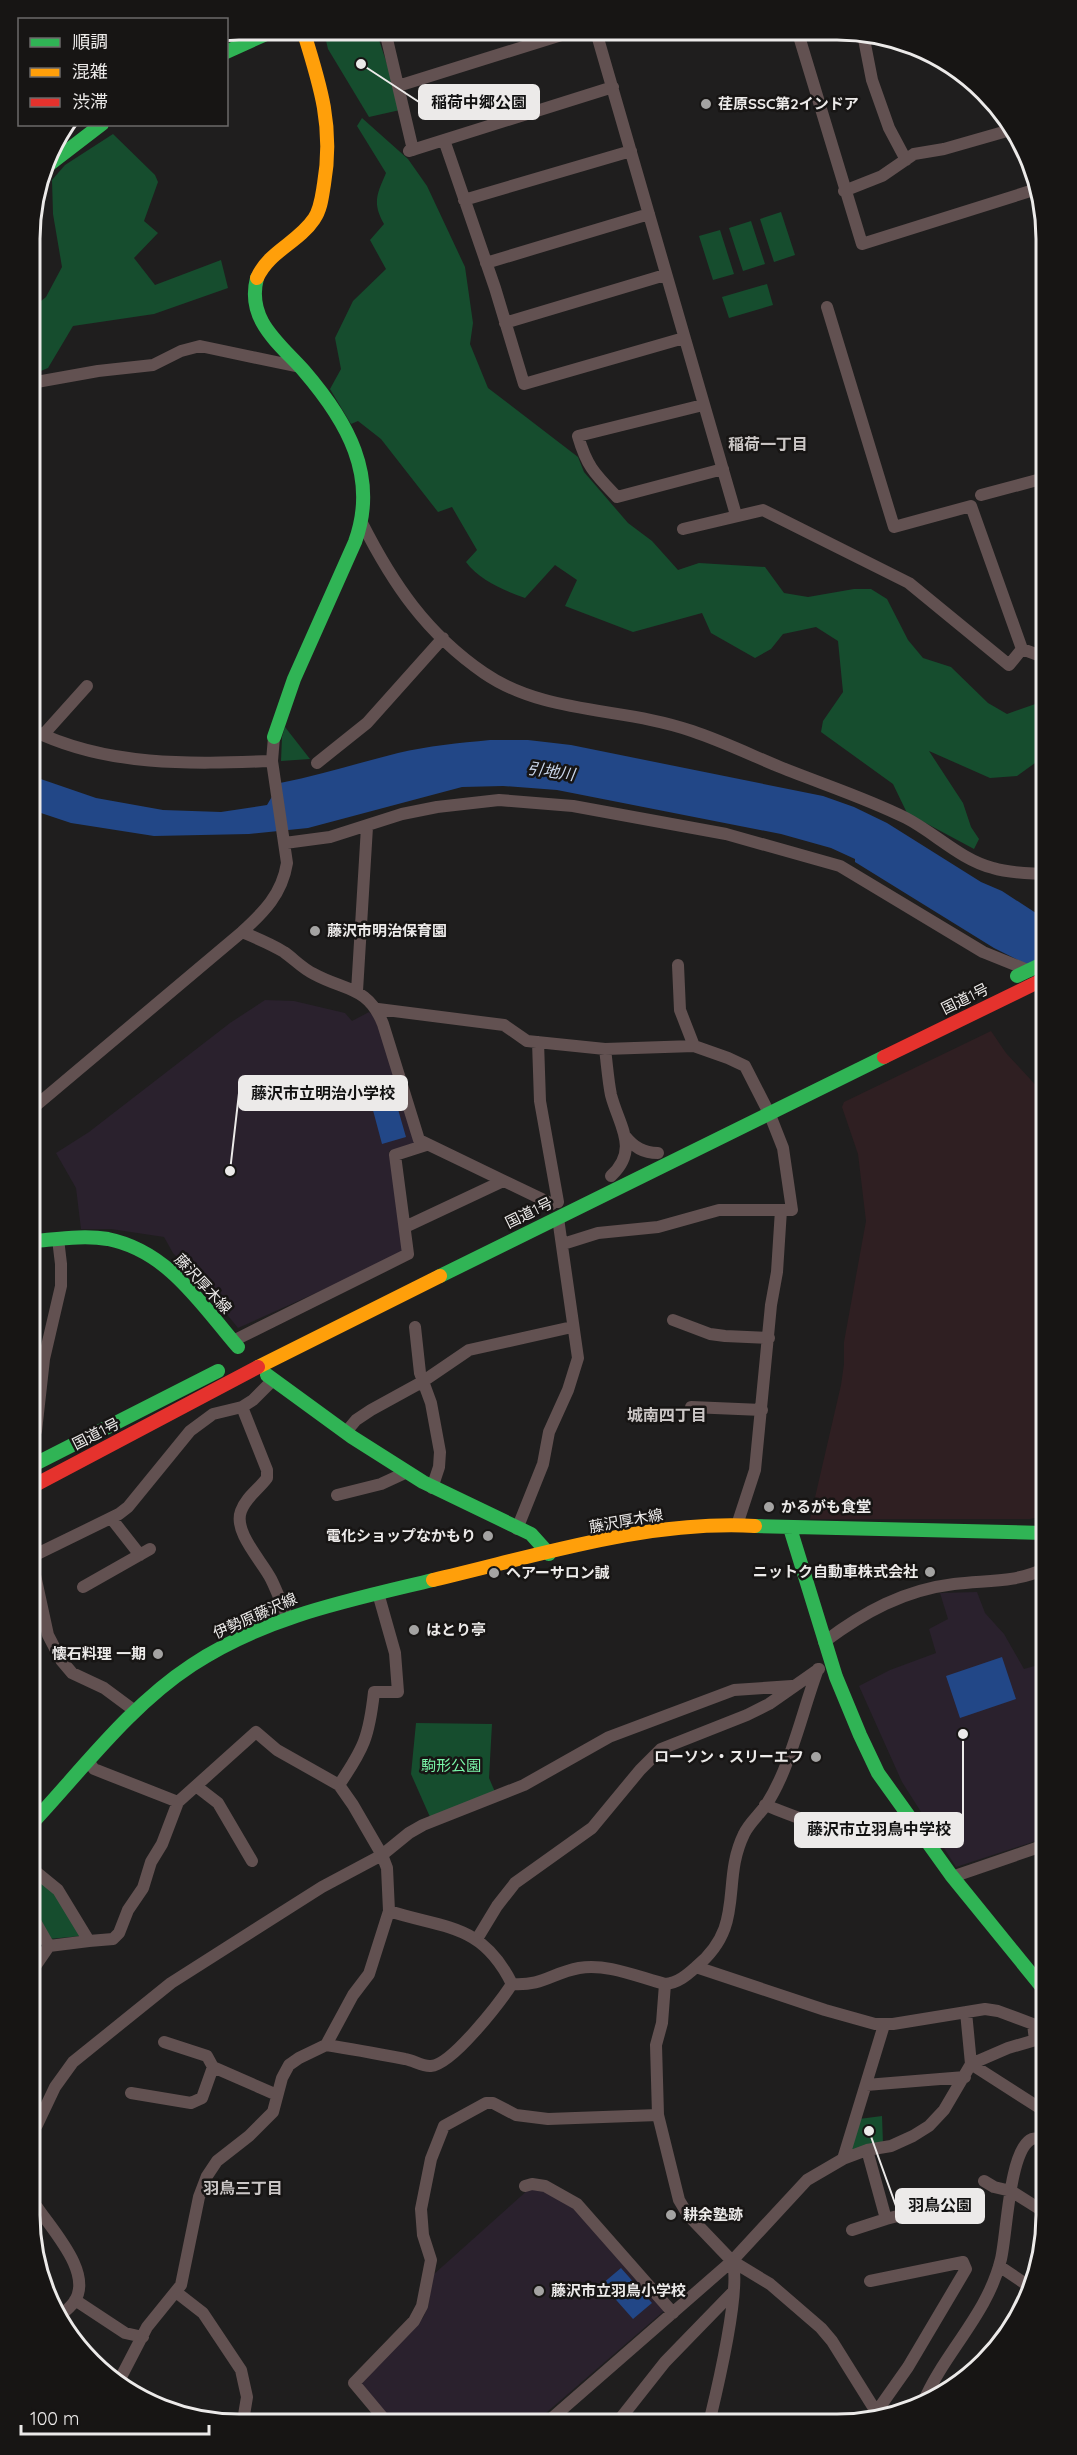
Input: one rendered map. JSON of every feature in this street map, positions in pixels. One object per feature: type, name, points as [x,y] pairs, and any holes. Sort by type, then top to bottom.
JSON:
[{"type":"main road","points":[[228,52],[253,40]]},
{"type":"main road","points":[[274,736],[279,719],[356,543],[366,495],[362,470],[332,410],[300,367],[268,334],[258,315],[254,298],[255,281],[262,266],[314,219],[327,171],[330,142],[326,110],[306,40]]},
{"type":"main road","points":[[59,157],[99,126]]},
{"type":"main road","name":"国道1号","points":[[605,1178],[1036,967]]},
{"type":"main road","name":"国道1号","points":[[40,1482],[313,1338],[770,1115],[1036,982]]},
{"type":"main road","name":"国道1号","points":[[532,1214],[560,1201]]},
{"type":"main road","name":"藤沢厚木線","points":[[40,1240],[106,1239],[147,1251],[177,1276],[239,1353]]},
{"type":"main road","name":"国道1号","points":[[40,1461],[239,1353]]},
{"type":"main road","points":[[270,1378],[346,1432],[432,1488],[531,1534],[549,1554]]},
{"type":"main road","name":"藤沢厚木線","points":[[549,1554],[621,1536],[737,1525],[1036,1533]]},
{"type":"main road","points":[[790,1528],[824,1642],[824,1665],[874,1766],[952,1877],[1036,1980]]},
{"type":"main road","name":"伊勢原藤沢線","points":[[40,1814],[135,1711],[192,1665],[252,1633],[323,1606],[549,1554]]},
{"type":"street","points":[[387,40],[411,151],[613,87]]},
{"type":"street","points":[[398,86],[545,40]]},
{"type":"street","points":[[599,40],[736,515]]},
{"type":"street","points":[[800,40],[861,244],[1031,191]]},
{"type":"street","points":[[865,42],[872,80],[889,128],[906,160]]},
{"type":"street","points":[[844,191],[882,176],[914,153],[944,149],[1004,132]]},
{"type":"street","points":[[444,140],[524,384],[684,338]]},
{"type":"street","points":[[464,200],[631,151]]},
{"type":"street","points":[[486,264],[650,214]]},
{"type":"street","points":[[505,323],[665,275]]},
{"type":"street","points":[[827,307],[894,527],[971,506],[1022,649]]},
{"type":"street","points":[[41,381],[98,371],[153,365],[182,351],[200,346],[300,367]]},
{"type":"street","points":[[703,405],[578,436],[589,466],[617,496],[723,469]]},
{"type":"street","points":[[981,495],[1036,480]]},
{"type":"street","points":[[684,529],[763,510],[900,578],[1009,665],[1022,649]]},
{"type":"street","points":[[362,523],[386,570],[401,592],[443,638],[483,672],[526,694],[644,718],[690,730],[906,818],[971,859],[990,868],[1036,873]]},
{"type":"street","points":[[317,763],[367,723],[443,638]]},
{"type":"street","points":[[1022,649],[1036,654]]},
{"type":"street","points":[[41,729],[87,686]]},
{"type":"street","points":[[41,733],[87,751],[150,762],[272,761]]},
{"type":"street","points":[[41,1102],[242,932],[277,896],[285,879],[287,863],[272,761],[274,736]]},
{"type":"street","points":[[285,843],[330,837],[402,814],[437,807],[499,800],[538,802],[726,834],[840,866],[983,952],[1036,978]]},
{"type":"street","points":[[357,991],[367,827]]},
{"type":"street","points":[[242,932],[275,946],[314,974],[357,991],[378,1010],[400,1072],[419,1140],[503,1181],[560,1201]]},
{"type":"street","points":[[678,965],[680,1010],[694,1046]]},
{"type":"street","points":[[378,1010],[504,1025],[527,1041],[605,1049],[694,1046],[745,1066],[764,1102],[783,1148],[792,1210],[719,1210],[658,1227],[598,1233],[563,1244]]},
{"type":"street","points":[[538,1042],[540,1101],[560,1201]]},
{"type":"street","points":[[605,1049],[611,1093],[625,1136],[626,1157],[621,1167],[605,1178]]},
{"type":"street","points":[[625,1136],[632,1145],[640,1150],[658,1153]]},
{"type":"street","points":[[239,1353],[408,1254],[395,1155],[426,1145]]},
{"type":"street","points":[[405,1227],[503,1181]]},
{"type":"street","points":[[737,1525],[755,1470],[777,1272],[781,1210]]},
{"type":"street","points":[[517,1529],[543,1464],[549,1432],[568,1390],[578,1358],[558,1218]]},
{"type":"street","points":[[40,1391],[44,1359],[61,1286],[58,1239]]},
{"type":"street","points":[[673,1320],[710,1334],[769,1338]]},
{"type":"street","points":[[415,1327],[422,1382],[431,1403],[440,1452],[439,1467],[432,1488]]},
{"type":"street","points":[[346,1432],[356,1420],[371,1410],[422,1382],[469,1350],[572,1327]]},
{"type":"street","points":[[40,1552],[128,1508],[190,1431],[213,1414],[242,1407],[253,1400],[270,1378]]},
{"type":"street","points":[[242,1407],[267,1470],[267,1478],[248,1498],[239,1520],[250,1546],[272,1580],[288,1618]]},
{"type":"street","points":[[691,1407],[762,1410]]},
{"type":"street","points":[[337,1495],[381,1484],[407,1472]]},
{"type":"street","points":[[83,1587],[145,1552],[111,1518]]},
{"type":"street","points":[[824,1642],[871,1610],[909,1594],[956,1584],[1028,1577],[1036,1573]]},
{"type":"street","points":[[339,1785],[361,1752],[370,1726],[374,1692],[399,1692],[395,1653],[378,1593]]},
{"type":"street","points":[[40,1600],[48,1635],[61,1660],[72,1672],[104,1688],[135,1711]]},
{"type":"street","points":[[477,1939],[497,1906],[515,1883],[587,1834],[640,1770],[661,1749],[769,1704],[824,1665]]},
{"type":"street","points":[[512,1984],[534,1984],[566,1971],[589,1966],[665,1984],[684,1977],[696,1967],[718,1943],[725,1931],[730,1913],[738,1849],[753,1820],[782,1776],[824,1665]]},
{"type":"street","points":[[40,2119],[56,2087],[73,2062],[171,1983],[322,1887],[382,1855],[409,1833],[423,1825],[524,1785],[609,1737],[734,1690],[792,1686]]},
{"type":"street","points":[[40,1959],[49,1946],[113,1939],[119,1933],[128,1910],[143,1888],[149,1868],[162,1844],[178,1802],[256,1732],[291,1758],[339,1785],[382,1855],[387,1868],[388,1911],[369,1974],[353,1995],[326,2045],[289,2065],[273,2112],[249,2136],[217,2161],[207,2176],[199,2197],[181,2285],[147,2327],[122,2376]]},
{"type":"street","points":[[88,1761],[94,1769],[178,1802]]},
{"type":"street","points":[[196,1786],[218,1803],[252,1861]]},
{"type":"street","points":[[765,1805],[808,1822],[861,1836],[910,1834],[917,1829]]},
{"type":"street","points":[[952,1877],[1036,1848]]},
{"type":"street","points":[[40,1875],[58,1890],[89,1941]]},
{"type":"street","points":[[388,1911],[460,1930],[477,1939],[496,1957],[512,1984]]},
{"type":"street","points":[[40,1930],[49,1946]]},
{"type":"street","points":[[696,1967],[825,2010],[884,2025],[991,2010],[1033,2024],[1036,2030]]},
{"type":"street","points":[[326,2045],[408,2059],[434,2066],[447,2058],[475,2031],[512,1984]]},
{"type":"street","points":[[665,1984],[662,2023],[656,2044],[658,2115],[679,2200],[688,2214],[732,2261],[770,2284],[821,2328],[832,2341],[876,2411]]},
{"type":"street","points":[[557,2414],[732,2261],[807,2180],[843,2159],[867,2150],[891,2146],[929,2126],[944,2110],[971,2064],[966,2012]]},
{"type":"street","points":[[843,2159],[884,2025]]},
{"type":"street","points":[[971,2064],[1036,2039]]},
{"type":"street","points":[[165,2042],[207,2056],[213,2067],[277,2095]]},
{"type":"street","points":[[971,2064],[1036,2106]]},
{"type":"street","points":[[131,2093],[191,2103],[202,2098],[213,2067]]},
{"type":"street","points":[[866,2085],[965,2077]]},
{"type":"street","points":[[380,2414],[354,2383],[414,2321],[422,2306],[431,2260],[423,2235],[421,2209],[431,2159],[444,2126],[486,2103],[493,2103],[516,2115],[548,2119],[658,2115]]},
{"type":"street","points":[[932,2390],[980,2310],[999,2266],[1011,2191],[1019,2158],[1028,2141],[1036,2138]]},
{"type":"street","points":[[867,2150],[886,2219]]},
{"type":"street","points":[[984,2181],[994,2187],[1011,2191],[1036,2207]]},
{"type":"street","points":[[525,2187],[532,2184],[545,2186],[577,2204],[673,2313]]},
{"type":"street","points":[[852,2230],[952,2202]]},
{"type":"street","points":[[40,2211],[78,2268],[81,2281],[75,2300],[65,2310]]},
{"type":"street","points":[[711,2414],[736,2277],[732,2261]]},
{"type":"street","points":[[870,2281],[963,2262],[966,2269],[881,2410]]},
{"type":"street","points":[[999,2266],[1024,2283]]},
{"type":"street","points":[[176,2292],[203,2313],[241,2370],[247,2397],[244,2414]]},
{"type":"street","points":[[624,2414],[664,2362],[733,2292]]},
{"type":"street","points":[[75,2300],[125,2333],[143,2337]]},
{"type":"shaded area","points":[[265,1000],[294,1001],[345,1013],[352,1021],[369,1012],[374,1016],[389,1048],[417,1143],[389,1151],[400,1199],[405,1253],[238,1328],[199,1280],[173,1253],[164,1237],[111,1229],[81,1229],[76,1188],[56,1153],[89,1132],[230,1023]]},
{"type":"shaded area","points":[[991,1031],[1006,1053],[1036,1085],[1036,1518],[810,1519],[841,1385],[844,1342],[866,1221],[858,1154],[842,1107],[844,1102]]},
{"type":"shaded area","points":[[977,1592],[985,1613],[1004,1634],[1024,1669],[1036,1666],[1036,1841],[956,1867],[902,1782],[859,1686],[890,1670],[936,1653],[929,1629],[948,1619],[940,1593]]},
{"type":"shaded area","name":"藤沢市立羽鳥小学校","points":[[529,2189],[543,2190],[575,2208],[665,2310],[545,2414],[386,2414],[360,2383],[423,2318],[428,2307],[433,2275]]},
{"type":"green space","points":[[326,40],[379,40],[400,110],[369,117],[328,49]]},
{"type":"green space","points":[[362,118],[408,159],[427,186],[465,267],[473,323],[470,344],[488,388],[578,457],[584,472],[628,523],[652,541],[678,570],[699,563],[765,567],[784,593],[808,597],[854,589],[871,589],[887,599],[908,640],[923,658],[951,667],[988,703],[1007,714],[1036,704],[1036,762],[1017,776],[990,778],[929,751],[963,803],[971,827],[979,839],[974,849],[907,813],[893,784],[821,732],[823,721],[843,692],[838,641],[816,627],[783,634],[771,649],[755,658],[711,633],[702,613],[633,632],[565,606],[577,580],[555,565],[525,598],[501,588],[471,568],[466,562],[477,550],[452,507],[438,512],[381,439],[358,421],[351,424],[330,389],[341,369],[335,338],[353,301],[386,269],[370,240],[384,224],[378,210],[377,198],[386,173],[357,126]]},
{"type":"green space","points":[[113,134],[155,175],[158,182],[144,221],[158,233],[134,258],[155,285],[221,260],[228,288],[154,314],[73,326],[48,368],[41,371],[41,301],[46,297],[62,267],[53,214],[52,180],[65,165]]},
{"type":"green space","points":[[781,212],[795,255],[774,262],[760,219]]},
{"type":"green space","points":[[751,221],[765,264],[743,271],[729,228]]},
{"type":"green space","points":[[720,230],[734,274],[713,280],[699,236]]},
{"type":"green space","points":[[767,284],[773,305],[729,318],[722,297]]},
{"type":"green space","points":[[285,727],[310,759],[281,761],[282,737]]},
{"type":"green space","name":"駒形公園","points":[[416,1723],[492,1724],[489,1778],[495,1792],[430,1817],[411,1774]]},
{"type":"green space","points":[[40,1881],[54,1893],[81,1936],[49,1939],[40,1923]]},
{"type":"green space","points":[[882,2116],[883,2144],[848,2153],[859,2119]]},
{"type":"water","name":"引地川","points":[[490,740],[528,740],[571,745],[823,796],[854,807],[887,823],[981,882],[1002,891],[1036,913],[1036,969],[994,948],[855,862],[855,859],[831,848],[781,834],[557,790],[503,786],[462,787],[308,828],[249,834],[154,836],[71,823],[41,813],[41,779],[96,798],[163,810],[221,812],[267,805],[280,783],[383,757],[444,745]]},
{"type":"water","points":[[393,1092],[406,1137],[382,1144],[370,1099]]},
{"type":"water","points":[[1002,1657],[1016,1699],[960,1718],[946,1676]]},
{"type":"water","points":[[621,2268],[652,2303],[633,2319],[602,2284]]},
{"type":"traffic: fast","points":[[228,51],[253,40]]},
{"type":"traffic: fast","points":[[59,157],[99,126]]},
{"type":"traffic: fast","points":[[257,278],[255,293],[260,318],[275,340],[320,390],[345,430],[355,450],[361,472],[363,494],[361,518],[355,542],[294,679],[274,737]]},
{"type":"traffic: fast","points":[[1017,976],[1036,967]]},
{"type":"traffic: fast","points":[[440,1276],[884,1057]]},
{"type":"traffic: fast","points":[[40,1240],[90,1237],[108,1239],[129,1245],[148,1255],[182,1281],[238,1347]]},
{"type":"traffic: fast","points":[[40,1461],[218,1371]]},
{"type":"traffic: fast","points":[[267,1375],[352,1437],[423,1482],[531,1534],[549,1554]]},
{"type":"traffic: fast","points":[[755,1526],[1036,1533]]},
{"type":"traffic: fast","points":[[790,1528],[836,1677],[878,1773],[951,1875],[1036,1980]]},
{"type":"traffic: fast","points":[[40,1814],[149,1698],[192,1665],[220,1648],[248,1634],[308,1612],[433,1580]]},
{"type":"traffic: slow","points":[[257,278],[269,261],[307,227],[316,215],[322,198],[327,163],[326,124],[320,87],[306,40]]},
{"type":"traffic: slow","points":[[258,1367],[440,1276]]},
{"type":"traffic: slow","points":[[433,1580],[633,1534],[714,1526],[755,1526]]},
{"type":"traffic: jam","points":[[884,1057],[1036,983]]},
{"type":"traffic: jam","points":[[40,1482],[258,1367]]},
{"type":"place","name":"稲荷中郷公園","points":[[361,64]]},
{"type":"place","name":"荏原SSC第2インドア","points":[[706,104]]},
{"type":"place","name":"藤沢市明治保育園","points":[[315,931]]},
{"type":"place","name":"藤沢市立明治小学校","points":[[230,1171]]},
{"type":"place","name":"かるがも食堂","points":[[769,1507]]},
{"type":"place","name":"電化ショップなかもり","points":[[488,1536]]},
{"type":"place","name":"ニットク自動車株式会社","points":[[930,1572]]},
{"type":"place","name":"ヘアーサロン誠","points":[[494,1573]]},
{"type":"place","name":"はとり亭","points":[[414,1630]]},
{"type":"place","name":"懐石料理 一期","points":[[158,1654]]},
{"type":"place","name":"藤沢市立羽鳥中学校","points":[[963,1734]]},
{"type":"place","name":"ローソン・スリーエフ","points":[[816,1757]]},
{"type":"place","name":"羽鳥公園","points":[[869,2131]]},
{"type":"place","name":"耕余塾跡","points":[[671,2215]]},
{"type":"place","name":"藤沢市立羽鳥小学校","points":[[539,2291]]},
{"type":"district","name":"稲荷一丁目","points":[[768,444]]},
{"type":"district","name":"城南四丁目","points":[[667,1415]]},
{"type":"district","name":"羽鳥三丁目","points":[[243,2188]]}]
